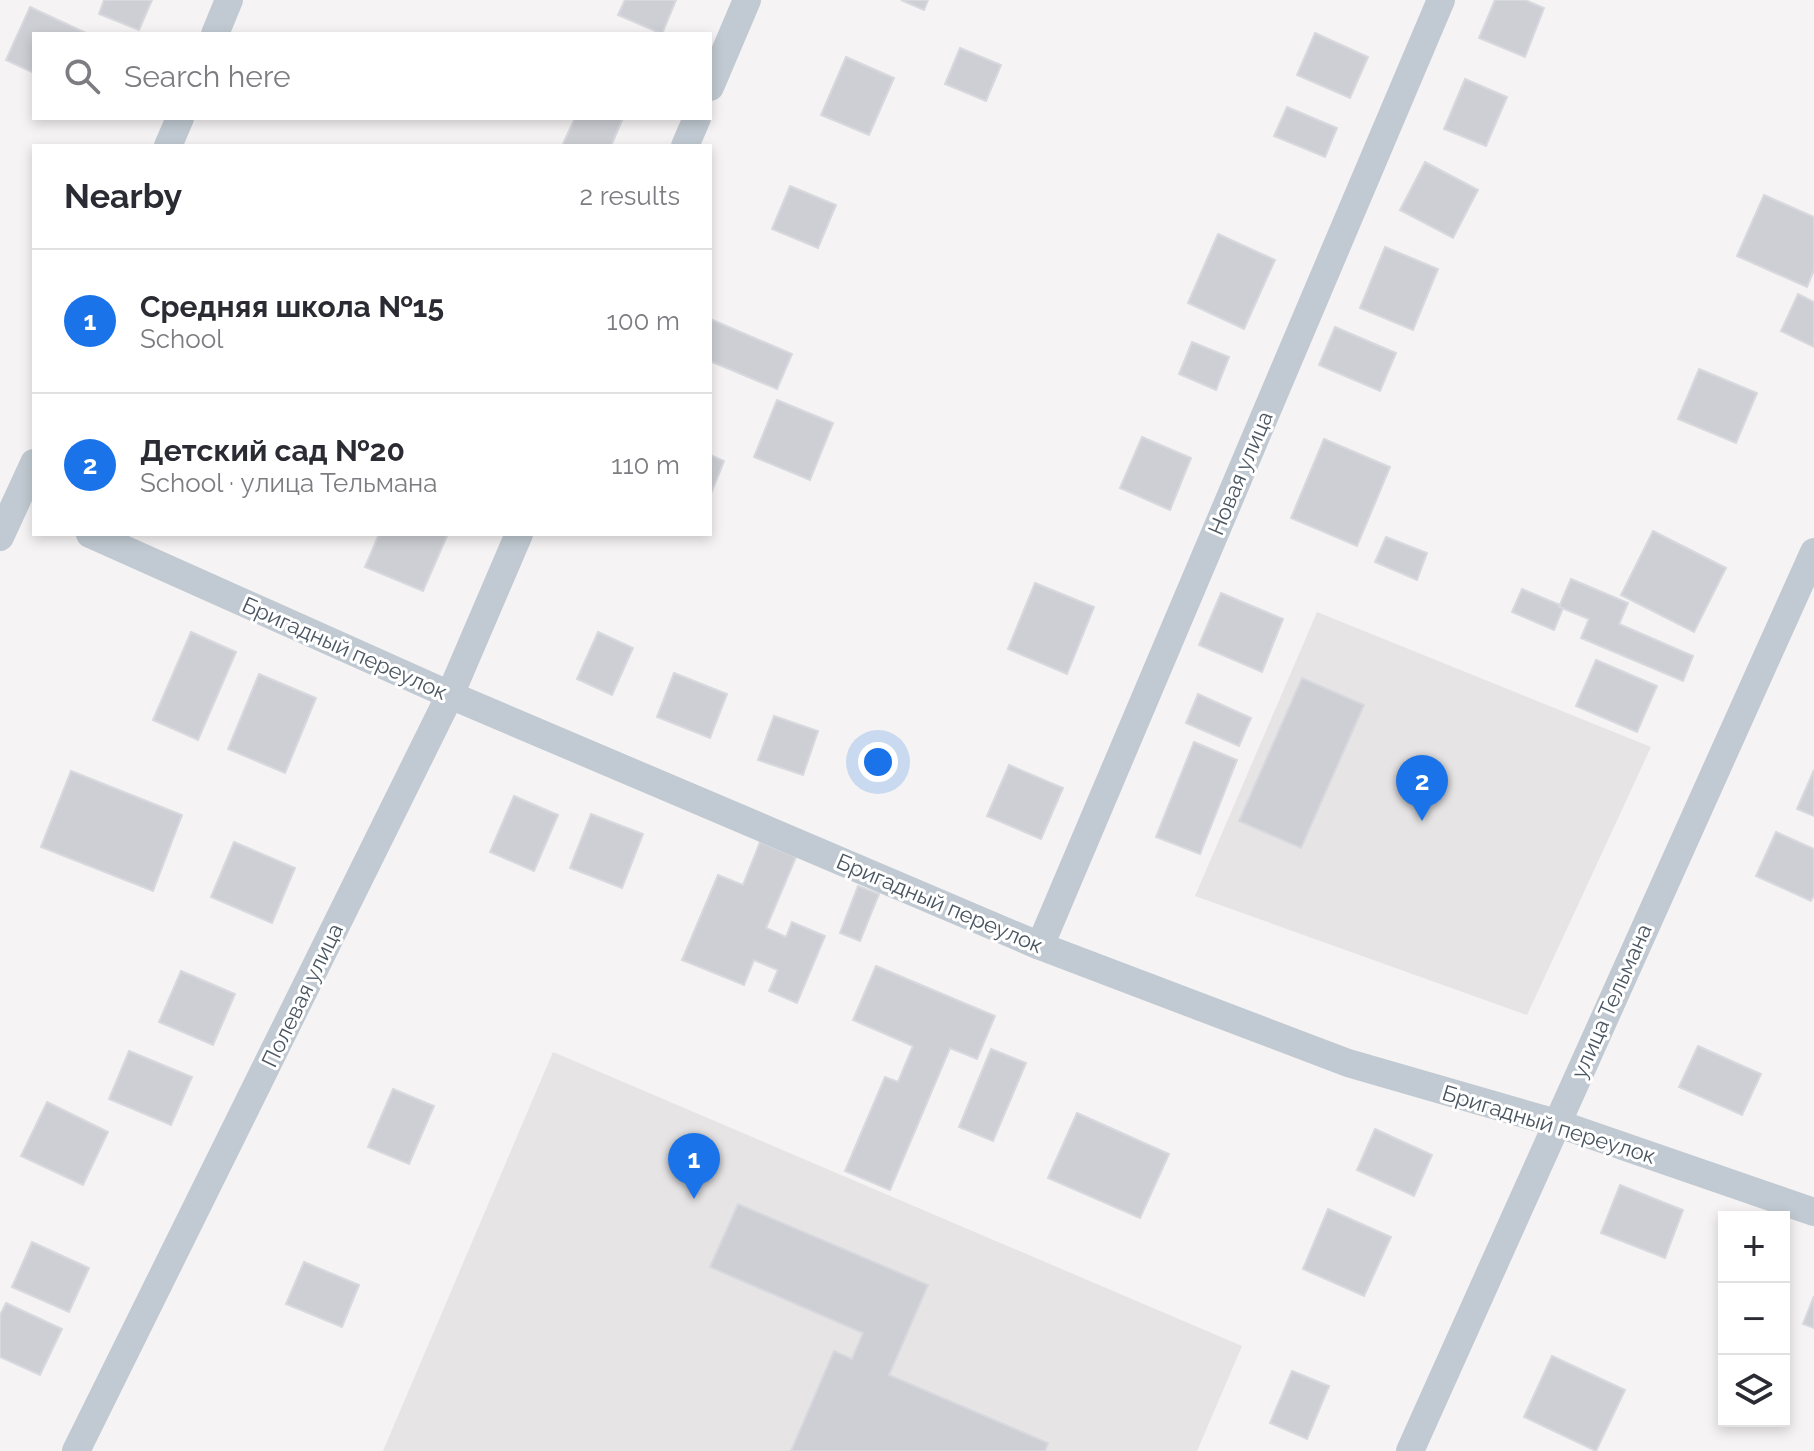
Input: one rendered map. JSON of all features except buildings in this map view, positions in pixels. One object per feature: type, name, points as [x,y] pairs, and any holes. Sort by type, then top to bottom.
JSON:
[{"type":"street","points":[[216,32],[229,0]]},
{"type":"street","points":[[712,82],[747,0]]},
{"type":"street","name":"Новая улица","points":[[1040,946],[1441,0]]},
{"type":"street","points":[[169,144],[179,120]]},
{"type":"street","points":[[686,144],[696,120]]},
{"type":"street","points":[[0,537],[26,505],[32,474]]},
{"type":"street","name":"Бригадный переулок","points":[[94,536],[450,695],[1040,946],[1348,1063],[1556,1123],[1814,1212]]},
{"type":"street","name":"Полевая улица","points":[[76,1451],[450,695],[518,536]]},
{"type":"street","name":"улица Тельмана","points":[[1410,1451],[1814,552]]},
{"type":"shaded area","points":[[1317,612],[1651,747],[1527,1015],[1195,896]]},
{"type":"shaded area","points":[[553,1052],[1242,1346],[1197,1451],[383,1451]]},
{"type":"place","name":"Детский сад №20","points":[[1422,821]]},
{"type":"place","name":"Средняя школа №15","points":[[694,1199]]}]
